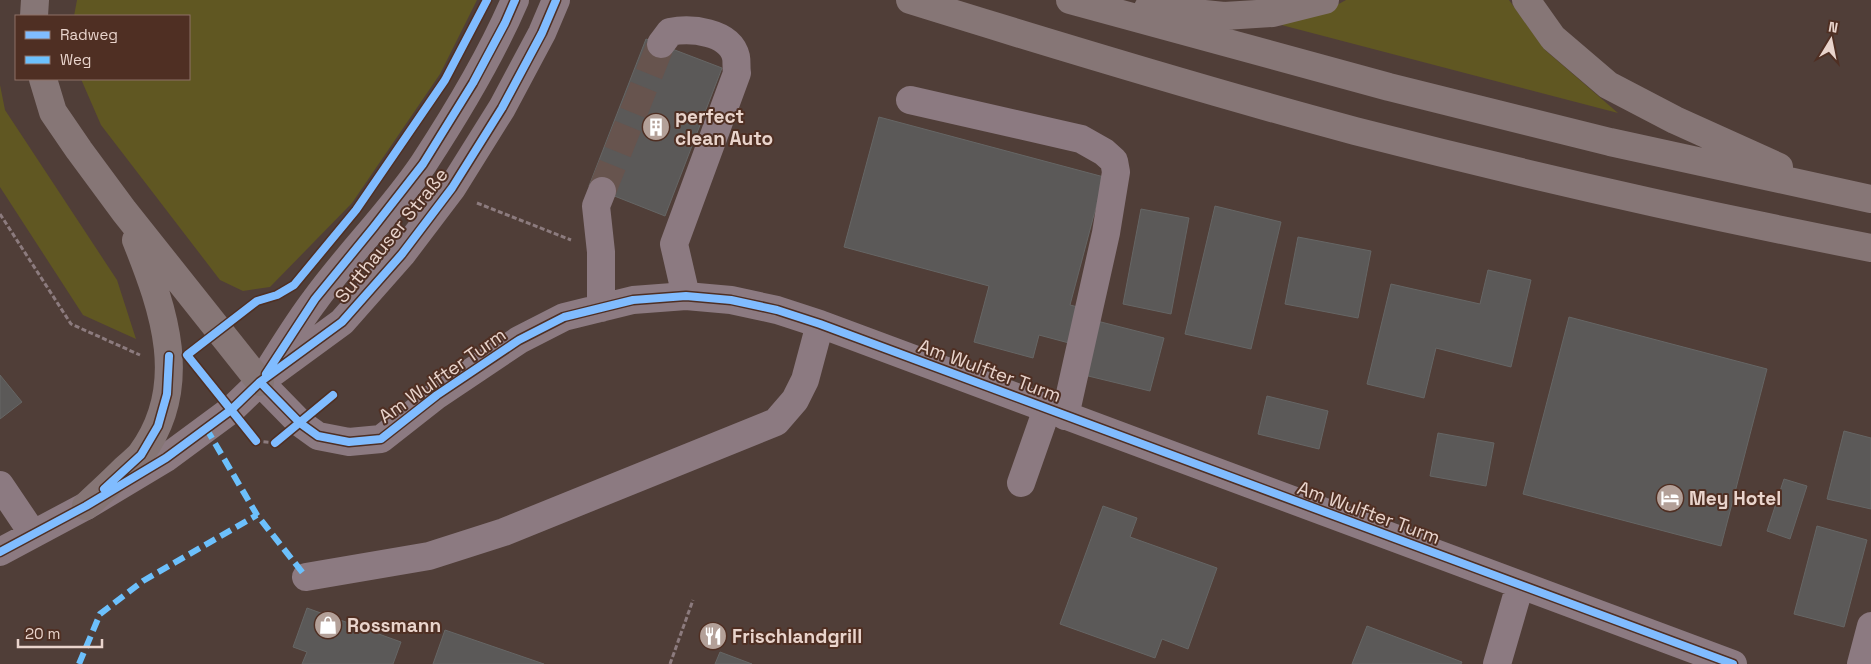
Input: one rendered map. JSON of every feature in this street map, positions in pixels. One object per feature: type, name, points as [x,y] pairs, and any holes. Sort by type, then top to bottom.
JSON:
[{"type":"highway","points":[[34,0],[34,15]]},
{"type":"highway","points":[[910,0],[1110,62],[1356,131],[1588,187],[1871,248]]},
{"type":"highway","points":[[1073,1],[1224,16],[1273,13],[1325,0]]},
{"type":"highway","points":[[1526,0],[1553,38],[1608,85],[1675,120],[1831,191]]},
{"type":"highway","points":[[1073,1],[1388,87],[1610,142],[1871,199]]},
{"type":"highway","points":[[43,80],[53,112],[79,150],[124,211],[260,382]]},
{"type":"highway","points":[[86,506],[141,455],[158,426],[167,394],[169,356],[164,320],[154,285],[124,211]]},
{"type":"street","name":"Sutthauser Straße","points":[[260,382],[315,300],[423,164],[473,83],[506,22],[515,0]]},
{"type":"street","name":"Sutthauser Straße","points":[[0,552],[86,506],[166,458],[231,410],[260,382],[342,322],[408,246],[452,188],[502,108],[542,33],[556,0]]},
{"type":"street","points":[[661,44],[670,32],[684,29],[700,30],[714,35],[728,44],[736,55],[737,73],[674,244],[686,296]]},
{"type":"street","points":[[910,100],[1081,139],[1104,152],[1114,161],[1116,172],[1106,233],[1056,412],[1021,483]]},
{"type":"street","points":[[601,308],[601,252],[596,206],[602,191]]},
{"type":"street","name":"Am Wulfter Turm","points":[[260,382],[300,423],[318,436],[349,442],[381,439],[437,395],[519,340],[564,317],[633,300],[686,296],[731,300],[777,310],[820,324],[1733,664]]},
{"type":"street","points":[[306,577],[429,556],[504,532],[776,422],[795,400],[805,380],[820,324]]},
{"type":"street","points":[[0,485],[33,534]]},
{"type":"street","points":[[1496,664],[1520,585]]},
{"type":"street","points":[[1861,664],[1871,626]]},
{"type":"path","points":[[0,214],[71,324],[143,357],[169,356]]},
{"type":"path","points":[[231,410],[256,441],[275,443],[300,423]]},
{"type":"path","points":[[670,664],[693,600]]},
{"type":"shaded area","points":[[77,0],[477,0],[440,74],[352,203],[270,287],[243,291],[220,280],[101,125],[81,80],[190,80],[190,15],[74,15]]},
{"type":"shaded area","points":[[1346,0],[1509,0],[1545,50],[1618,113],[1270,22],[1326,11]]},
{"type":"shaded area","points":[[0,85],[5,110],[117,280],[136,339],[83,315],[0,187]]},
{"type":"building","name":"perfect clean Auto","points":[[646,39],[722,68],[665,216],[589,186]]},
{"type":"building","points":[[879,117],[1104,177],[1070,305],[1078,307],[1069,343],[1039,335],[1033,358],[974,342],[989,286],[844,247]]},
{"type":"building","points":[[1215,206],[1281,222],[1251,349],[1185,334]]},
{"type":"building","points":[[1141,209],[1189,218],[1171,314],[1123,304]]},
{"type":"building","points":[[1298,237],[1371,251],[1358,318],[1285,304]]},
{"type":"building","points":[[1488,270],[1531,280],[1511,367],[1436,348],[1424,398],[1367,384],[1391,284],[1480,304]]},
{"type":"building","points":[[1569,317],[1767,369],[1721,546],[1523,494]]},
{"type":"building","points":[[1097,321],[1164,338],[1150,391],[1084,375]]},
{"type":"building","points":[[0,375],[22,402],[0,419]]},
{"type":"building","points":[[1267,396],[1328,411],[1319,449],[1258,434]]},
{"type":"building","points":[[1844,431],[1871,438],[1871,509],[1827,499]]},
{"type":"building","points":[[1438,433],[1494,443],[1486,486],[1430,476]]},
{"type":"building","points":[[1784,479],[1807,486],[1790,539],[1767,531]]},
{"type":"building","points":[[1103,506],[1137,518],[1130,537],[1217,568],[1188,649],[1162,639],[1155,658],[1060,624]]},
{"type":"building","points":[[1817,526],[1867,540],[1844,627],[1794,614]]},
{"type":"building","name":"Rossmann","points":[[307,608],[401,642],[393,664],[302,664],[307,652],[293,647]]},
{"type":"building","points":[[1367,626],[1462,662],[1461,664],[1352,664]]},
{"type":"building","points":[[445,630],[544,664],[433,664]]},
{"type":"building","points":[[720,652],[752,664],[715,664]]},
{"type":"tunnel","points":[[602,191],[661,44]]},
{"type":"marked path","points":[[206,428],[257,515],[306,577]]},
{"type":"marked path","points":[[79,664],[100,614],[143,581],[257,515]]},
{"type":"cycle path","points":[[256,441],[187,355],[257,301],[277,295],[294,285],[356,210],[445,80],[487,0]]},
{"type":"cycle path","points":[[266,374],[315,299],[423,164],[473,83],[515,0]]},
{"type":"cycle path","points":[[0,552],[86,506],[166,458],[231,410],[260,382],[342,322],[402,254],[452,188],[502,108],[542,33],[556,0]]},
{"type":"cycle path","points":[[260,382],[300,423],[318,436],[349,442],[381,439],[437,395],[519,340],[564,317],[633,300],[686,296],[731,300],[777,310],[820,324],[1733,664]]},
{"type":"cycle path","points":[[104,489],[141,455],[158,426],[167,394],[169,356]]},
{"type":"cycle path","points":[[275,443],[333,395]]},
{"type":"place","name":"perfect clean Auto","points":[[656,127]]},
{"type":"place","name":"Mey Hotel","points":[[1670,498]]},
{"type":"place","name":"Rossmann","points":[[328,625]]},
{"type":"place","name":"Frischlandgrill","points":[[713,636]]}]
